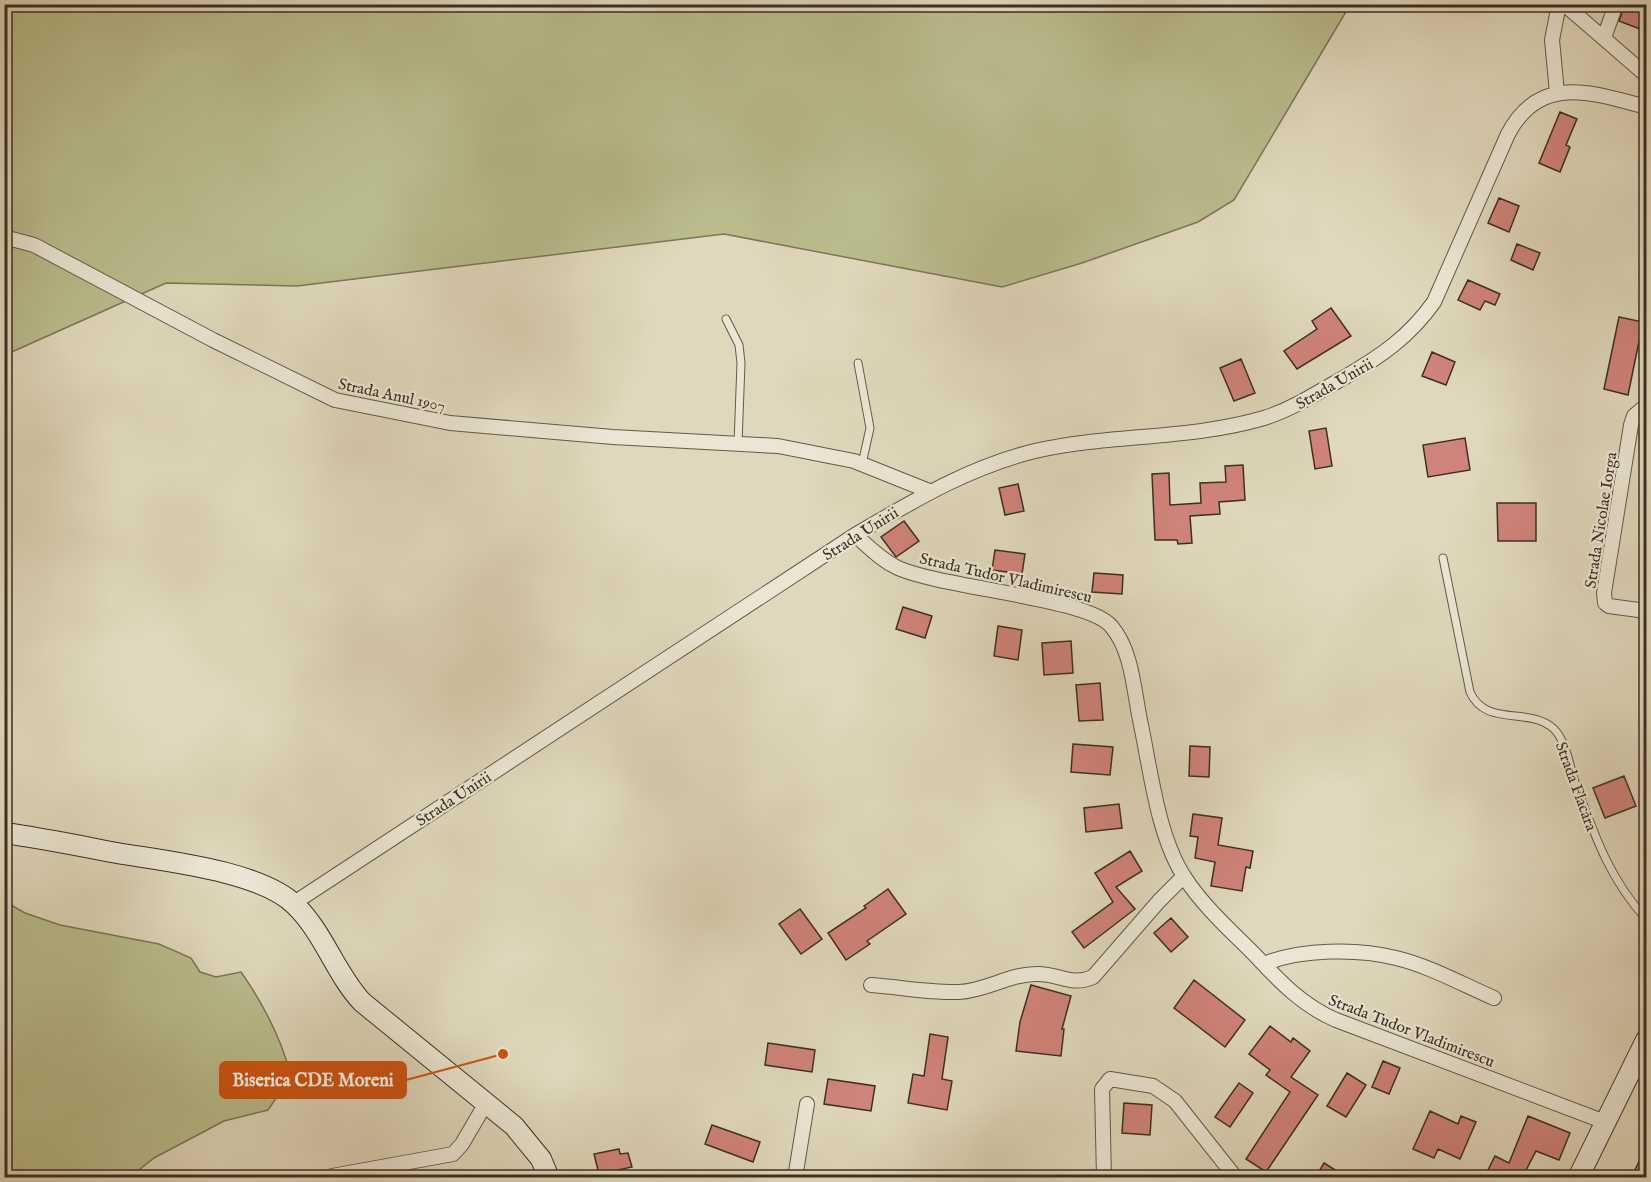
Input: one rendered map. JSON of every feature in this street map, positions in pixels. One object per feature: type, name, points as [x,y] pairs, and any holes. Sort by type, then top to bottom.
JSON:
[{"type":"main road","points":[[4,832],[212,870],[269,887],[294,903],[309,920],[350,988],[362,1002],[486,1103],[528,1141],[541,1159],[549,1178]]},
{"type":"main road","points":[[1578,1178],[1647,1040]]},
{"type":"street","points":[[1557,93],[1551,40],[1559,4]]},
{"type":"street","points":[[1564,4],[1647,75]]},
{"type":"street","points":[[1604,38],[1616,4]]},
{"type":"street","name":"Strada Unirii","points":[[294,903],[855,535],[929,491],[962,475],[1035,451],[1069,444],[1197,432],[1266,417],[1293,407],[1385,353],[1418,324],[1434,303],[1516,119],[1528,106],[1557,93],[1590,93],[1647,107]]},
{"type":"street","name":"Strada Anul 1907","points":[[4,237],[34,245],[223,346],[335,400],[450,423],[821,452],[862,464],[929,491]]},
{"type":"street","name":"Strada Nicolae Iorga","points":[[1647,406],[1634,416],[1631,425],[1604,593],[1605,603],[1609,606],[1647,611]]},
{"type":"street","name":"Strada Tudor Vladimirescu","points":[[855,535],[879,557],[899,568],[980,589],[1080,610],[1098,615],[1111,626],[1126,655],[1158,807],[1184,876],[1200,898],[1296,996],[1319,1013],[1605,1122]]},
{"type":"street","points":[[871,985],[959,992],[1018,975],[1036,974],[1056,975],[1071,982],[1083,982],[1094,977],[1159,901],[1184,876]]},
{"type":"street","points":[[1264,964],[1299,953],[1363,954],[1396,958],[1494,998]]},
{"type":"street","points":[[1104,1178],[1102,1089],[1110,1078],[1153,1086],[1175,1101],[1236,1178]]},
{"type":"street","points":[[332,1176],[453,1154],[462,1144],[486,1103]]},
{"type":"street","points":[[795,1178],[807,1104]]},
{"type":"lane","points":[[726,319],[739,345],[741,363],[738,444]]},
{"type":"lane","points":[[858,363],[870,428],[862,464]]},
{"type":"lane","name":"Strada Flacăra","points":[[1443,558],[1470,692],[1475,704],[1484,710],[1536,720],[1554,729],[1565,751],[1608,868],[1647,919]]},
{"type":"green space","points":[[4,5],[1350,5],[1234,200],[1198,222],[1082,263],[1002,287],[724,234],[297,286],[166,283],[5,355]]},
{"type":"green space","points":[[4,901],[25,913],[60,925],[159,944],[191,958],[200,972],[216,977],[241,972],[271,1022],[291,1076],[268,1110],[224,1121],[154,1158],[130,1177],[5,1177]]},
{"type":"building","points":[[1625,4],[1647,4],[1640,29],[1619,21]]},
{"type":"building","points":[[1560,112],[1577,119],[1566,145],[1570,147],[1560,172],[1539,163]]},
{"type":"building","points":[[1499,198],[1519,206],[1509,232],[1488,223]]},
{"type":"building","points":[[1517,244],[1540,253],[1533,270],[1511,260]]},
{"type":"building","points":[[1468,280],[1500,294],[1495,305],[1485,301],[1480,310],[1458,300]]},
{"type":"building","points":[[1331,308],[1351,336],[1297,369],[1284,351],[1317,329],[1312,321]]},
{"type":"building","points":[[1619,317],[1643,322],[1628,395],[1604,389]]},
{"type":"building","points":[[1432,352],[1455,362],[1446,385],[1422,376]]},
{"type":"building","points":[[1241,359],[1255,393],[1234,401],[1220,368]]},
{"type":"building","points":[[1326,428],[1332,466],[1315,469],[1309,431]]},
{"type":"building","points":[[1465,438],[1470,470],[1428,477],[1423,445]]},
{"type":"building","points":[[1243,465],[1245,500],[1219,502],[1220,514],[1190,516],[1192,543],[1178,544],[1177,540],[1155,540],[1152,474],[1169,473],[1170,505],[1201,503],[1200,483],[1226,482],[1225,466]]},
{"type":"building","points":[[1018,484],[1024,511],[1005,515],[999,488]]},
{"type":"building","points":[[1497,503],[1536,503],[1536,541],[1498,541]]},
{"type":"building","points":[[904,521],[919,541],[896,557],[881,537]]},
{"type":"building","points":[[995,550],[1025,554],[1022,574],[992,570]]},
{"type":"building","points":[[1094,573],[1123,575],[1122,594],[1092,592]]},
{"type":"building","points":[[903,607],[932,616],[925,638],[896,629]]},
{"type":"building","points":[[998,626],[1022,630],[1018,660],[994,656]]},
{"type":"building","points":[[1071,641],[1073,673],[1044,675],[1042,643]]},
{"type":"building","points":[[1100,683],[1103,720],[1079,721],[1076,685]]},
{"type":"building","points":[[1073,744],[1113,747],[1110,775],[1071,772]]},
{"type":"building","points":[[1190,746],[1210,747],[1209,777],[1189,776]]},
{"type":"building","points":[[1624,776],[1636,806],[1605,818],[1593,788]]},
{"type":"building","points":[[1119,804],[1122,828],[1086,832],[1084,808]]},
{"type":"building","points":[[1193,814],[1222,818],[1218,845],[1253,851],[1250,868],[1246,867],[1242,891],[1211,886],[1215,862],[1195,858],[1198,837],[1190,836]]},
{"type":"building","points":[[1130,851],[1142,871],[1116,887],[1135,909],[1084,948],[1072,932],[1113,902],[1095,873]]},
{"type":"building","points":[[888,889],[906,914],[867,941],[870,944],[846,960],[828,933],[866,908],[864,906]]},
{"type":"building","points":[[800,909],[822,939],[801,954],[779,924]]},
{"type":"building","points":[[1171,918],[1188,937],[1171,952],[1154,933]]},
{"type":"building","points":[[1194,980],[1245,1020],[1225,1047],[1174,1008]]},
{"type":"building","points":[[1031,985],[1071,996],[1062,1029],[1064,1029],[1061,1056],[1016,1051],[1020,1022]]},
{"type":"building","points":[[1270,1026],[1291,1042],[1293,1038],[1310,1051],[1291,1077],[1318,1095],[1266,1172],[1246,1159],[1290,1092],[1266,1075],[1270,1070],[1249,1054]]},
{"type":"building","points":[[930,1034],[948,1037],[942,1079],[952,1081],[947,1110],[908,1103],[913,1074],[924,1076]]},
{"type":"building","points":[[768,1043],[815,1050],[812,1072],[765,1065]]},
{"type":"building","points":[[1383,1061],[1400,1068],[1389,1094],[1372,1087]]},
{"type":"building","points":[[1347,1073],[1366,1085],[1346,1117],[1327,1106]]},
{"type":"building","points":[[828,1079],[875,1086],[871,1111],[824,1104]]},
{"type":"building","points":[[1239,1083],[1253,1093],[1230,1127],[1215,1117]]},
{"type":"building","points":[[1124,1103],[1152,1105],[1150,1135],[1122,1133]]},
{"type":"building","points":[[1430,1111],[1458,1124],[1461,1116],[1476,1122],[1460,1159],[1438,1149],[1434,1158],[1413,1149]]},
{"type":"building","points":[[1528,1116],[1570,1133],[1559,1160],[1536,1151],[1522,1178],[1484,1178],[1495,1156],[1509,1163]]},
{"type":"building","points":[[712,1125],[760,1142],[753,1162],[705,1144]]},
{"type":"building","points":[[1647,1145],[1647,1178],[1631,1178]]},
{"type":"building","points":[[619,1149],[620,1154],[628,1153],[632,1167],[599,1174],[594,1154]]},
{"type":"building","points":[[1324,1163],[1348,1178],[1315,1178]]},
{"type":"place","name":"Biserica CDE Moreni","points":[[503,1054]]}]
